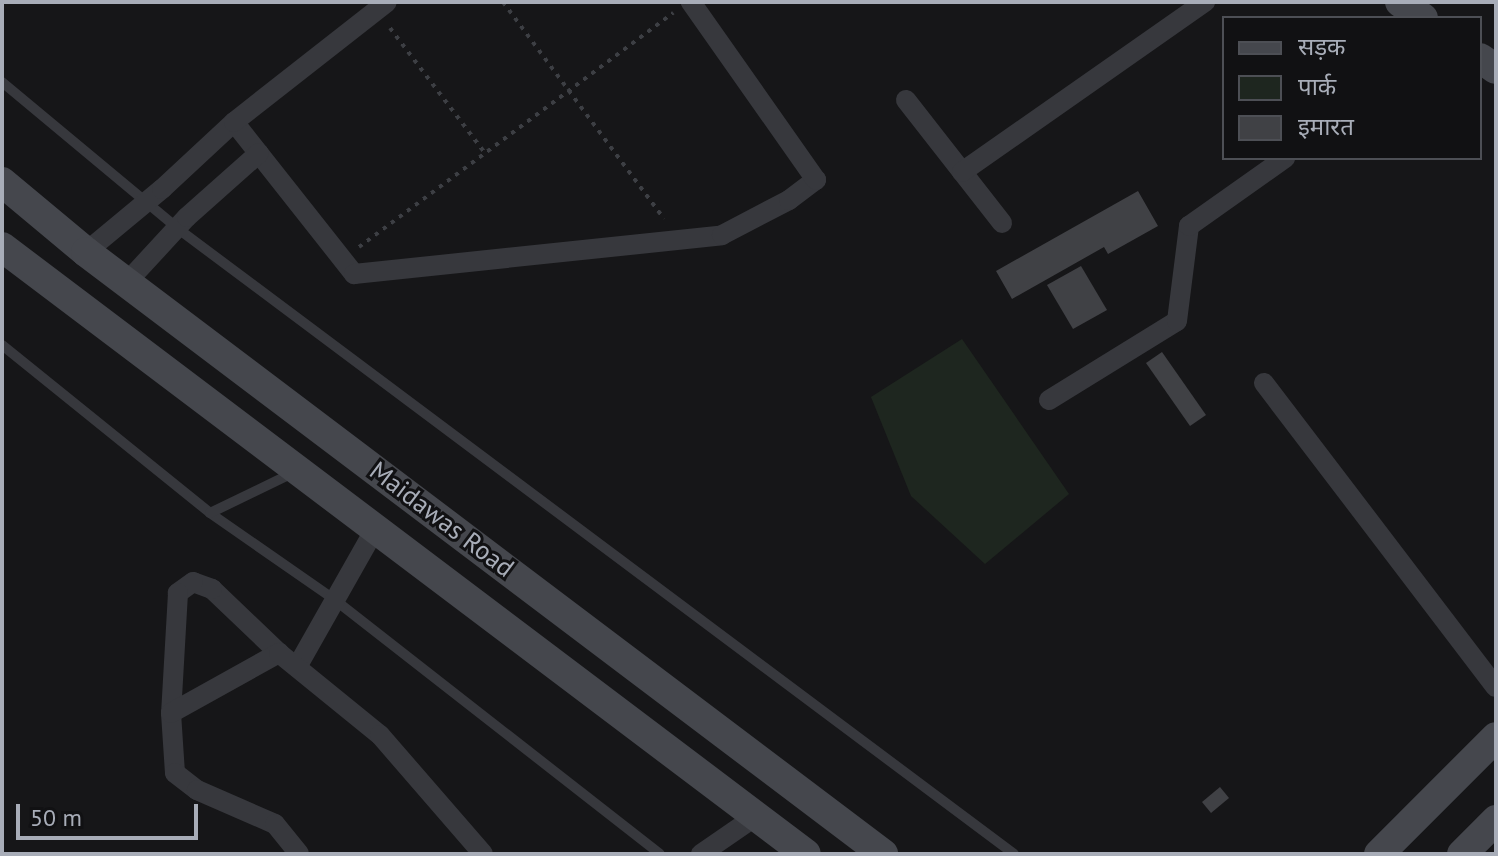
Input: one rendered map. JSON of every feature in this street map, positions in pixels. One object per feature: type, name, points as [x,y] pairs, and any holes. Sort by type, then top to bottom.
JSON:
[{"type":"street","points":[[962,172],[1205,2]]},
{"type":"street","points":[[1400,2],[1420,16]]},
{"type":"street","points":[[86,252],[148,201],[234,122],[382,6]]},
{"type":"street","points":[[234,122],[354,274],[722,235],[789,200],[816,180],[683,6]]},
{"type":"street","points":[[906,100],[1002,223]]},
{"type":"street","points":[[127,282],[177,228],[259,153]]},
{"type":"street","points":[[1049,400],[1177,321],[1189,226],[1282,160]]},
{"type":"street","name":"Maidawas Road","points":[[2,182],[86,252],[883,854]]},
{"type":"street","name":"Maidawas Road","points":[[2,247],[806,854]]},
{"type":"street","points":[[1264,383],[1496,687]]},
{"type":"street","points":[[297,667],[375,529]]},
{"type":"street","points":[[299,854],[275,824],[197,790],[175,773],[171,713],[178,593],[193,582],[212,589],[279,653],[380,735],[483,854]]},
{"type":"street","points":[[171,713],[279,653]]},
{"type":"street","points":[[1379,854],[1496,737]]},
{"type":"street","points":[[701,854],[756,816]]},
{"type":"street","points":[[1462,854],[1496,820]]},
{"type":"lane","points":[[2,82],[177,228],[1014,854]]},
{"type":"lane","points":[[2,345],[210,513],[335,600],[660,854]]},
{"type":"lane","points":[[210,513],[297,471]]},
{"type":"path","points":[[503,2],[679,240]]},
{"type":"path","points":[[382,6],[485,153]]},
{"type":"path","points":[[343,259],[683,6]]},
{"type":"green space","points":[[962,339],[1069,494],[985,564],[911,496],[871,397]]},
{"type":"building","points":[[1138,191],[1158,226],[1108,254],[1104,247],[1012,299],[996,271]]},
{"type":"building","points":[[1081,266],[1107,310],[1073,329],[1047,285]]},
{"type":"building","points":[[1162,352],[1206,415],[1190,426],[1146,363]]},
{"type":"building","points":[[1220,787],[1229,798],[1211,813],[1202,802]]}]
